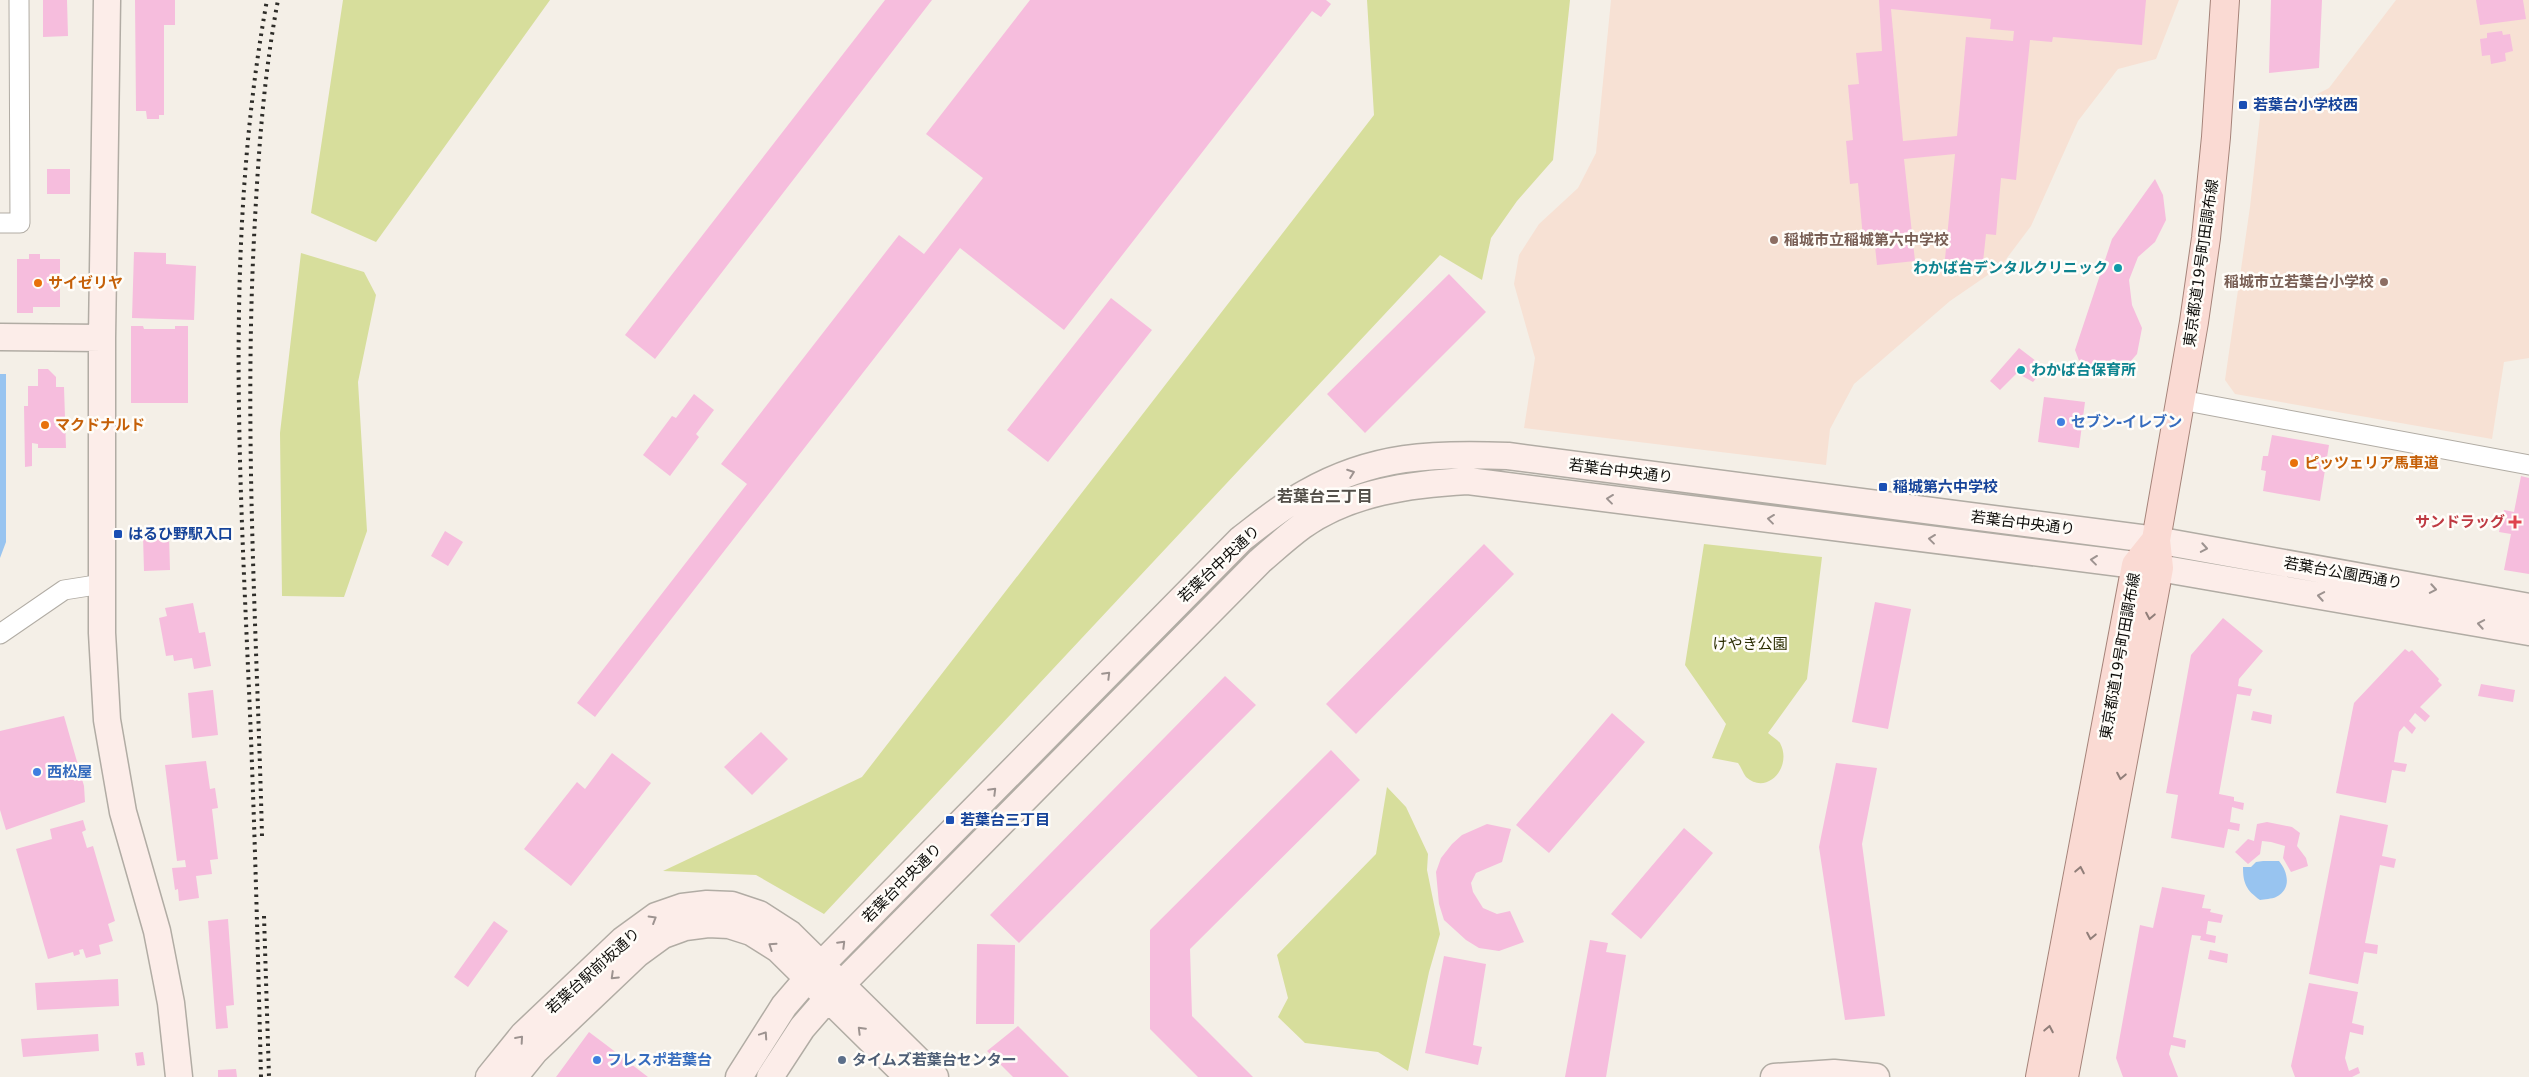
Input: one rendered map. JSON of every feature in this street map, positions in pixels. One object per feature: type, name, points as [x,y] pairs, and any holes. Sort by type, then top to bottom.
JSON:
[{"type":"main road","name":"東京都道19号町田調布線","points":[[2040,1077],[2148,567],[2156,540],[2181,400],[2206,238],[2216,137],[2225,0]]},
{"type":"main road","name":"東京都道19号町田調布線","points":[[2064,1077],[2148,567]]},
{"type":"street","points":[[0,223],[20,223],[18,0]]},
{"type":"street","points":[[107,0],[102,338],[102,633],[107,720],[123,812],[157,932],[171,1002],[179,1077]]},
{"type":"street","points":[[0,337],[102,338]]},
{"type":"street","points":[[2181,400],[2529,465]]},
{"type":"street","name":"若葉台中央通り","points":[[739,1077],[784,1006],[815,971],[1241,539],[1306,493],[1350,472],[1417,456],[1442,454],[1508,456],[2156,540]]},
{"type":"street","name":"若葉台中央通り","points":[[770,1077],[802,1028],[835,991],[1260,561],[1303,525],[1338,507],[1378,492],[1420,483],[1468,481],[2148,567]]},
{"type":"street","name":"若葉台公園西通り","points":[[2156,540],[2529,607]]},
{"type":"street","name":"若葉台公園西通り","points":[[2148,567],[2529,632]]},
{"type":"street","points":[[0,634],[64,590],[102,584]]},
{"type":"street","name":"若葉台駅前坂通り","points":[[489,1077],[523,1035],[623,940],[656,916],[682,907],[707,904],[732,906],[760,914],[790,934],[815,971]]},
{"type":"street","name":"若葉台駅前坂通り","points":[[514,1077],[535,1051],[637,954],[663,935],[685,927],[708,924],[729,925],[751,932],[815,971]]},
{"type":"street","points":[[815,971],[835,991],[935,1077]]},
{"type":"street","points":[[835,991],[908,1077]]},
{"type":"street","points":[[1774,1077],[1834,1073],[1876,1077]]},
{"type":"shaded area","name":"稲城市立稲城第六中学校","points":[[1611,0],[2179,0],[2156,59],[2118,69],[2078,121],[2031,226],[2001,266],[1950,301],[1854,384],[1830,429],[1826,465],[1524,428],[1535,358],[1514,284],[1519,255],[1539,224],[1578,188],[1596,153]]},
{"type":"shaded area","name":"稲城市立若葉台小学校","points":[[2396,0],[2529,0],[2529,358],[2504,362],[2492,439],[2235,394],[2225,380],[2250,207],[2261,107],[2304,101],[2329,88]]},
{"type":"green space","points":[[343,0],[550,0],[376,242],[311,213]]},
{"type":"green space","points":[[1367,0],[1570,0],[1553,160],[1517,201],[1491,238],[1482,280],[1440,255],[824,914],[756,875],[663,871],[862,777],[1374,115]]},
{"type":"green space","points":[[301,253],[364,272],[376,295],[358,382],[367,531],[344,597],[282,596],[280,433]]},
{"type":"green space","name":"けやき公園","points":[[1704,544],[1822,557],[1807,679],[1768,733],[1780,743],[1783,761],[1776,776],[1762,783],[1754,782],[1746,777],[1738,763],[1712,758],[1726,724],[1685,665]]},
{"type":"green space","points":[[1387,787],[1406,807],[1428,854],[1427,870],[1440,934],[1429,972],[1408,1071],[1378,1052],[1305,1043],[1278,1017],[1288,998],[1277,955],[1376,854]]},
{"type":"water","points":[[0,374],[6,374],[6,542],[0,558]]},
{"type":"water","points":[[2279,861],[2285,870],[2287,880],[2281,894],[2274,898],[2260,900],[2246,886],[2243,867],[2251,867],[2256,862]]},
{"type":"building","points":[[43,0],[67,0],[68,36],[43,37]]},
{"type":"building","points":[[135,0],[175,0],[175,25],[164,25],[164,115],[159,115],[159,119],[147,119],[146,111],[136,111]]},
{"type":"building","points":[[885,0],[932,0],[655,359],[625,335]]},
{"type":"building","points":[[1030,0],[1326,0],[1331,4],[1321,17],[1312,11],[1064,330],[960,248],[595,717],[577,703],[747,484],[721,464],[899,235],[924,254],[983,178],[926,134]]},
{"type":"building","points":[[1879,0],[2146,0],[2142,45],[2053,37],[2052,42],[2030,40],[2016,180],[2001,178],[1996,235],[1986,234],[1983,262],[1945,259],[1955,154],[1904,159],[1915,261],[1877,265],[1874,237],[1863,238],[1858,183],[1850,184],[1846,141],[1853,140],[1848,85],[1859,84],[1856,53],[1882,51]],"holes":[[[1891,9],[1991,19],[1990,29],[2014,31],[2013,41],[1966,37],[1957,136],[1903,141]]]},
{"type":"building","points":[[2271,0],[2322,0],[2319,68],[2269,73]]},
{"type":"building","points":[[2476,0],[2523,0],[2526,19],[2480,25]]},
{"type":"building","points":[[2502,31],[2503,35],[2510,34],[2513,51],[2505,53],[2506,61],[2491,64],[2490,55],[2482,56],[2480,39],[2487,38],[2487,33]]},
{"type":"building","points":[[47,169],[70,169],[70,194],[47,194]]},
{"type":"building","name":"わかば台デンタルクリニック","points":[[2155,179],[2163,195],[2166,220],[2155,242],[2138,257],[2129,280],[2132,305],[2142,328],[2137,354],[2123,370],[2110,366],[2102,371],[2092,370],[2081,366],[2075,350],[2112,239]]},
{"type":"building","points":[[134,252],[166,253],[166,264],[196,266],[194,320],[132,318]]},
{"type":"building","name":"サイゼリヤ","points":[[29,254],[40,254],[40,259],[60,259],[60,307],[33,307],[33,313],[17,313],[17,259],[29,259]]},
{"type":"building","points":[[1449,274],[1486,312],[1365,433],[1327,394]]},
{"type":"building","points":[[1111,298],[1152,330],[1048,462],[1007,430]]},
{"type":"building","points":[[131,326],[143,326],[144,329],[175,329],[175,326],[188,326],[188,403],[131,403]]},
{"type":"building","name":"わかば台保育所","points":[[2019,348],[2045,368],[2033,382],[2017,373],[2000,390],[1990,381]]},
{"type":"building","name":"マクドナルド","points":[[38,369],[48,369],[56,377],[56,387],[64,387],[66,448],[38,448],[38,444],[32,443],[32,466],[25,467],[24,406],[28,406],[28,386],[38,386]]},
{"type":"building","points":[[694,394],[714,410],[696,434],[699,437],[670,476],[643,455],[672,416],[676,418]]},
{"type":"building","name":"セブン-イレブン","points":[[2044,397],[2085,402],[2079,448],[2038,442]]},
{"type":"building","name":"ピッツェリア馬車道","points":[[2272,435],[2329,445],[2320,501],[2263,491],[2266,471],[2261,470],[2263,456],[2268,456]]},
{"type":"building","name":"サンドラッグ","points":[[2521,476],[2529,478],[2529,574],[2504,570],[2511,534],[2499,532],[2504,510],[2514,512]]},
{"type":"building","points":[[445,531],[463,542],[448,566],[431,556]]},
{"type":"building","points":[[169,535],[170,570],[144,571],[143,536]]},
{"type":"building","points":[[1484,544],[1514,574],[1356,734],[1326,704]]},
{"type":"building","points":[[1875,602],[1911,609],[1888,729],[1852,722]]},
{"type":"building","points":[[193,603],[199,633],[205,632],[211,666],[194,669],[192,658],[174,661],[173,655],[166,656],[159,618],[167,616],[165,608]]},
{"type":"building","points":[[2223,618],[2263,651],[2239,679],[2238,686],[2252,689],[2250,696],[2237,694],[2219,794],[2234,797],[2234,801],[2244,803],[2243,810],[2232,807],[2230,822],[2240,824],[2239,831],[2228,829],[2224,848],[2171,838],[2178,795],[2166,793],[2191,655]]},
{"type":"building","points":[[2405,649],[2409,652],[2412,650],[2439,679],[2438,681],[2442,685],[2420,707],[2430,716],[2425,722],[2415,713],[2409,721],[2416,728],[2412,734],[2404,726],[2399,732],[2394,762],[2407,764],[2405,772],[2392,770],[2386,803],[2336,793],[2354,703]]},
{"type":"building","points":[[1225,676],[1256,705],[1019,943],[990,915]]},
{"type":"building","points":[[2481,684],[2515,690],[2513,702],[2478,696]]},
{"type":"building","points":[[213,690],[218,735],[192,738],[188,693]]},
{"type":"building","points":[[2253,711],[2272,715],[2271,724],[2251,720]]},
{"type":"building","points":[[1612,713],[1645,742],[1549,853],[1516,825]]},
{"type":"building","points":[[64,716],[84,786],[85,802],[6,830],[0,810],[0,731]]},
{"type":"building","points":[[761,732],[788,759],[752,795],[724,767]]},
{"type":"building","points":[[1331,750],[1360,780],[1190,949],[1192,1016],[1253,1077],[1198,1077],[1150,1029],[1150,930]]},
{"type":"building","points":[[612,753],[651,783],[571,886],[524,849],[577,782],[585,789]]},
{"type":"building","points":[[206,761],[210,789],[215,788],[218,808],[212,809],[218,859],[210,860],[212,874],[196,876],[199,898],[179,901],[178,889],[175,890],[172,868],[186,867],[185,860],[177,861],[165,765]]},
{"type":"building","points":[[1836,763],[1877,768],[1862,844],[1885,1016],[1845,1020],[1819,847]]},
{"type":"building","points":[[2340,815],[2388,825],[2382,856],[2396,859],[2394,868],[2380,865],[2365,943],[2378,945],[2377,954],[2364,952],[2358,984],[2309,974]]},
{"type":"building","points":[[83,820],[86,830],[82,832],[87,848],[93,846],[115,921],[108,924],[113,941],[99,945],[101,954],[86,958],[83,949],[79,950],[80,954],[74,956],[73,952],[48,959],[16,849],[52,839],[50,829]]},
{"type":"building","points":[[2267,822],[2292,827],[2300,833],[2297,846],[2306,858],[2308,866],[2291,872],[2283,858],[2285,846],[2271,842],[2262,841],[2260,854],[2248,864],[2235,852],[2248,839],[2254,841],[2257,824]]},
{"type":"building","points":[[1487,824],[1511,829],[1502,862],[1476,873],[1471,883],[1473,892],[1483,908],[1497,914],[1510,911],[1524,942],[1499,951],[1479,948],[1466,940],[1444,920],[1439,904],[1436,872],[1441,858],[1462,835]]},
{"type":"building","points":[[1684,828],[1713,853],[1641,939],[1611,914]]},
{"type":"building","points":[[2162,887],[2205,895],[2202,908],[2211,909],[2210,912],[2223,915],[2221,923],[2208,921],[2206,934],[2216,936],[2215,943],[2200,940],[2201,936],[2192,935],[2173,1037],[2186,1040],[2185,1048],[2171,1045],[2169,1054],[2178,1077],[2123,1077],[2116,1058],[2140,925],[2153,928]]},
{"type":"building","points":[[228,919],[234,1005],[226,1006],[228,1028],[216,1029],[208,921]]},
{"type":"building","points":[[494,921],[508,931],[468,987],[454,977]]},
{"type":"building","points":[[1590,940],[1608,943],[1606,952],[1626,955],[1606,1077],[1565,1077]]},
{"type":"building","points":[[977,944],[1015,945],[1014,1024],[976,1024]]},
{"type":"building","points":[[2210,950],[2228,954],[2227,963],[2208,959]]},
{"type":"building","points":[[1444,956],[1486,964],[1473,1045],[1482,1047],[1478,1065],[1425,1053]]},
{"type":"building","points":[[118,979],[119,1006],[37,1010],[35,983]]},
{"type":"building","points":[[2309,983],[2358,992],[2352,1023],[2364,1026],[2363,1035],[2350,1032],[2345,1058],[2349,1071],[2358,1067],[2360,1073],[2352,1077],[2295,1077],[2291,1066]]},
{"type":"building","points":[[1018,1026],[1069,1077],[1013,1077],[987,1051]]},
{"type":"building","name":"フレスポ若葉台","points":[[589,1032],[605,1044],[648,1077],[556,1077]]},
{"type":"building","points":[[98,1034],[99,1051],[23,1057],[21,1039]]},
{"type":"building","points":[[143,1052],[145,1065],[137,1066],[135,1053]]},
{"type":"building","points":[[236,1069],[237,1077],[218,1077],[218,1070]]},
{"type":"railway","points":[[261,1077],[253,805],[242,535],[239,356],[240,267],[245,178],[254,89],[267,0]]},
{"type":"railway","points":[[262,836],[252,537],[251,313],[262,119],[268,59],[278,0]]},
{"type":"railway","points":[[264,916],[269,1077]]},
{"type":"place","name":"若葉台小学校西","points":[[2243,105]]},
{"type":"place","name":"稲城市立稲城第六中学校","points":[[1774,240]]},
{"type":"place","name":"わかば台デンタルクリニック","points":[[2118,268]]},
{"type":"place","name":"稲城市立若葉台小学校","points":[[2384,282]]},
{"type":"place","name":"サイゼリヤ","points":[[38,283]]},
{"type":"place","name":"わかば台保育所","points":[[2021,370]]},
{"type":"place","name":"セブン-イレブン","points":[[2061,422]]},
{"type":"place","name":"マクドナルド","points":[[45,425]]},
{"type":"place","name":"ピッツェリア馬車道","points":[[2294,463]]},
{"type":"place","name":"稲城第六中学校","points":[[1883,487]]},
{"type":"place","name":"サンドラッグ","points":[[2515,522]]},
{"type":"place","name":"はるひ野駅入口","points":[[118,534]]},
{"type":"place","name":"西松屋","points":[[37,772]]},
{"type":"place","name":"若葉台三丁目","points":[[950,820]]},
{"type":"place","name":"フレスポ若葉台","points":[[597,1060]]},
{"type":"place","name":"タイムズ若葉台センター","points":[[842,1060]]},
{"type":"district","name":"若葉台三丁目","points":[[1325,496]]}]
